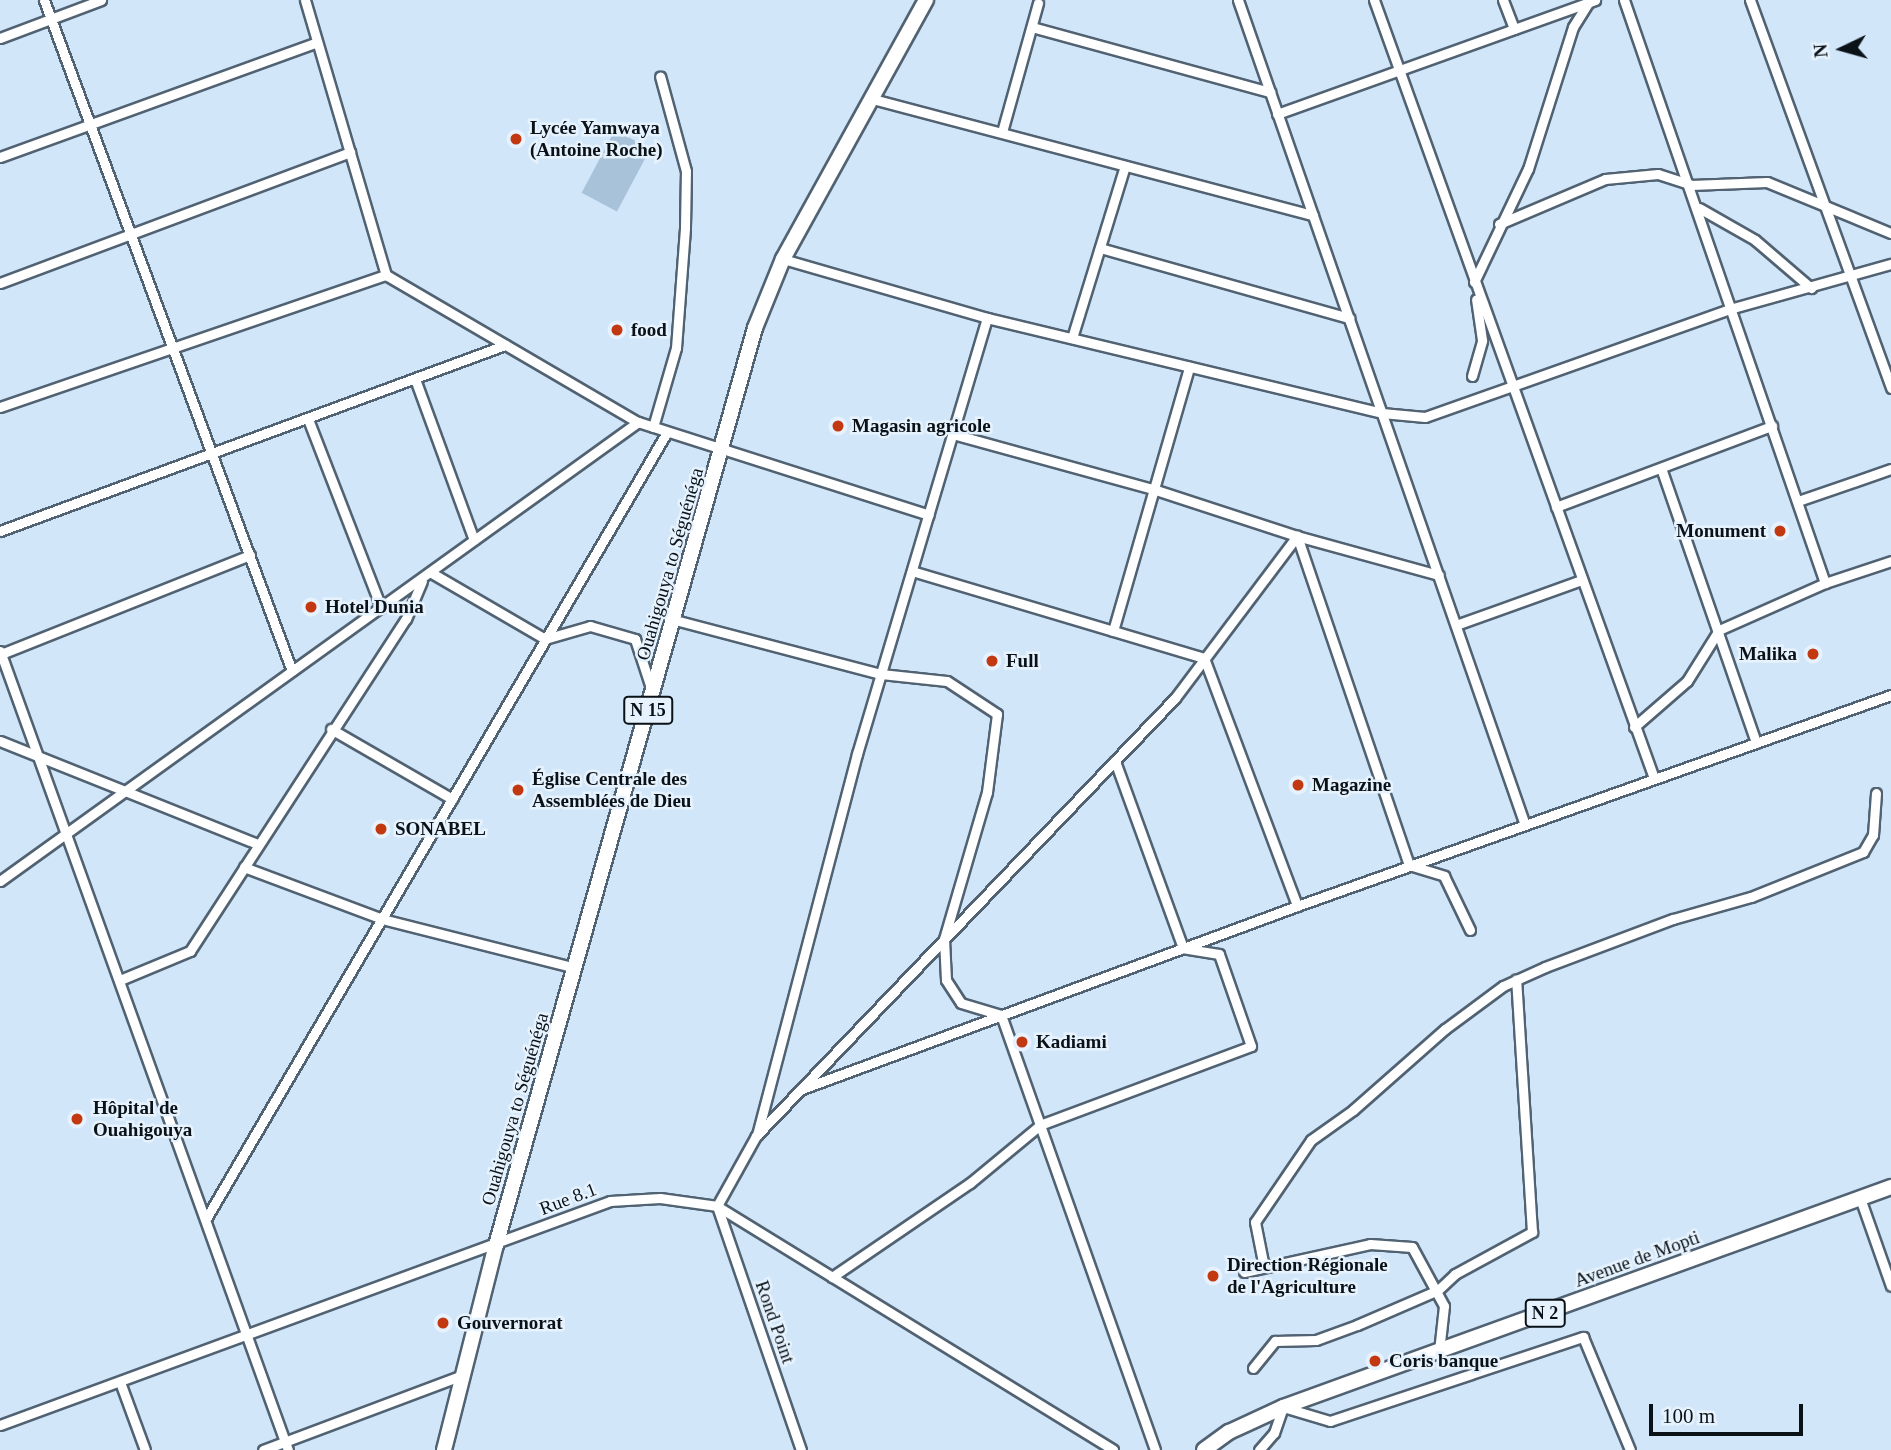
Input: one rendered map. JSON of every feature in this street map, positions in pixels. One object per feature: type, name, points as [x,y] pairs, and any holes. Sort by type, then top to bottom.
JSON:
[{"type":"main road","name":"Ouahigouya to Séguénéga","points":[[444,1450],[496,1245],[675,620],[755,327],[783,259],[869,97],[926,0]]},
{"type":"main road","name":"Avenue de Mopti","points":[[1204,1450],[1229,1432],[1283,1407],[1891,1187]]},
{"type":"street","points":[[44,0],[292,671]]},
{"type":"street","points":[[0,37],[101,0]]},
{"type":"street","points":[[305,0],[386,275],[638,422],[929,515]]},
{"type":"street","points":[[1238,0],[1525,825]]},
{"type":"street","points":[[1374,0],[1654,778]]},
{"type":"street","points":[[1503,0],[1514,29]]},
{"type":"street","points":[[1624,0],[1691,185],[1825,583]]},
{"type":"street","points":[[1750,0],[1891,388]]},
{"type":"street","points":[[1002,132],[1039,1]]},
{"type":"street","points":[[1278,114],[1592,1]]},
{"type":"street","points":[[1472,376],[1482,340],[1474,280],[1528,169],[1573,27],[1592,1]]},
{"type":"street","points":[[1032,27],[1270,92]]},
{"type":"street","points":[[0,157],[317,43]]},
{"type":"street","points":[[653,427],[676,348],[685,227],[686,171],[660,76]]},
{"type":"street","points":[[869,97],[1313,215]]},
{"type":"street","points":[[0,283],[349,152]]},
{"type":"street","points":[[1072,338],[1125,166]]},
{"type":"street","points":[[1499,224],[1605,179],[1658,174],[1691,185],[1767,182],[1823,201],[1891,233]]},
{"type":"street","points":[[1698,208],[1755,240],[1811,288]]},
{"type":"street","points":[[1100,248],[1349,318]]},
{"type":"street","points":[[783,259],[987,318],[1382,413],[1426,417],[1732,308],[1891,264]]},
{"type":"street","points":[[0,407],[386,275]]},
{"type":"street","points":[[716,1206],[756,1136],[881,674],[987,318]]},
{"type":"street","points":[[0,531],[505,345]]},
{"type":"street","points":[[1113,631],[1156,490],[1189,367]]},
{"type":"street","points":[[415,379],[474,540]]},
{"type":"street","points":[[308,419],[381,607]]},
{"type":"street","points":[[0,881],[638,422]]},
{"type":"street","points":[[1556,507],[1772,426]]},
{"type":"street","points":[[207,1217],[667,432]]},
{"type":"street","points":[[953,433],[1156,490],[1297,536],[1439,575]]},
{"type":"street","points":[[1661,468],[1756,743]]},
{"type":"street","points":[[1798,501],[1891,469]]},
{"type":"street","points":[[756,1136],[1175,698],[1297,536]]},
{"type":"street","points":[[1297,536],[1409,866]]},
{"type":"street","points":[[250,555],[0,653],[207,1217],[287,1446]]},
{"type":"street","points":[[1634,727],[1687,681],[1719,630],[1825,583],[1891,561]]},
{"type":"street","points":[[912,571],[1204,658]]},
{"type":"street","points":[[427,576],[545,639],[590,626],[635,639],[653,694]]},
{"type":"street","points":[[120,980],[190,951],[331,729],[406,619],[427,576]]},
{"type":"street","points":[[1456,625],[1582,580]]},
{"type":"street","points":[[675,620],[881,674],[947,681],[996,713],[987,792],[944,939],[946,980],[961,1003],[1001,1015]]},
{"type":"street","points":[[1204,658],[1297,906]]},
{"type":"street","points":[[801,1090],[1297,906],[1891,695]]},
{"type":"street","points":[[331,729],[452,799]]},
{"type":"street","points":[[0,741],[258,844]]},
{"type":"street","points":[[1115,761],[1184,948]]},
{"type":"street","points":[[1264,1267],[1255,1222],[1311,1140],[1353,1110],[1445,1029],[1516,980],[1673,919],[1751,897],[1863,852],[1873,835],[1876,793]]},
{"type":"street","points":[[1409,866],[1444,876],[1470,930]]},
{"type":"street","points":[[244,867],[382,919],[575,968]]},
{"type":"street","points":[[832,1277],[970,1183],[1040,1125],[1251,1046],[1219,954],[1184,948]]},
{"type":"street","points":[[1253,1368],[1275,1341],[1316,1340],[1438,1290],[1455,1274],[1532,1232],[1516,980]]},
{"type":"street","points":[[1001,1015],[1155,1450]]},
{"type":"street","name":"Rue 8.1","points":[[0,1425],[610,1201],[660,1198],[716,1206],[1113,1450]]},
{"type":"street","points":[[1860,1198],[1891,1286]]},
{"type":"street","name":"Rond Point","points":[[716,1206],[801,1450]]},
{"type":"street","points":[[1244,1272],[1370,1244],[1412,1247],[1438,1290],[1445,1320],[1439,1351]]},
{"type":"street","points":[[1259,1450],[1274,1433],[1283,1407],[1330,1421],[1583,1336],[1630,1450]]},
{"type":"street","points":[[263,1450],[287,1446],[463,1375]]},
{"type":"street","points":[[120,1382],[145,1450]]},
{"type":"shaded area","points":[[615,130],[650,149],[617,211],[582,193]]},
{"type":"place","name":"Lycée Yamwaya (Antoine Roche)","points":[[516,139]]},
{"type":"place","name":"food","points":[[617,330]]},
{"type":"place","name":"Magasin agricole","points":[[838,426]]},
{"type":"place","name":"Monument","points":[[1780,531]]},
{"type":"place","name":"Hotel Dunia","points":[[311,607]]},
{"type":"place","name":"Malika","points":[[1813,654]]},
{"type":"place","name":"Full","points":[[992,661]]},
{"type":"place","name":"Magazine","points":[[1298,785]]},
{"type":"place","name":"Église Centrale des Assemblées de Dieu","points":[[518,790]]},
{"type":"place","name":"SONABEL","points":[[381,829]]},
{"type":"place","name":"Kadiami","points":[[1022,1042]]},
{"type":"place","name":"Hôpital de Ouahigouya","points":[[77,1119]]},
{"type":"place","name":"Direction Régionale de l'Agriculture","points":[[1213,1276]]},
{"type":"place","name":"Gouvernorat","points":[[443,1323]]},
{"type":"place","name":"Coris banque","points":[[1375,1361]]}]
